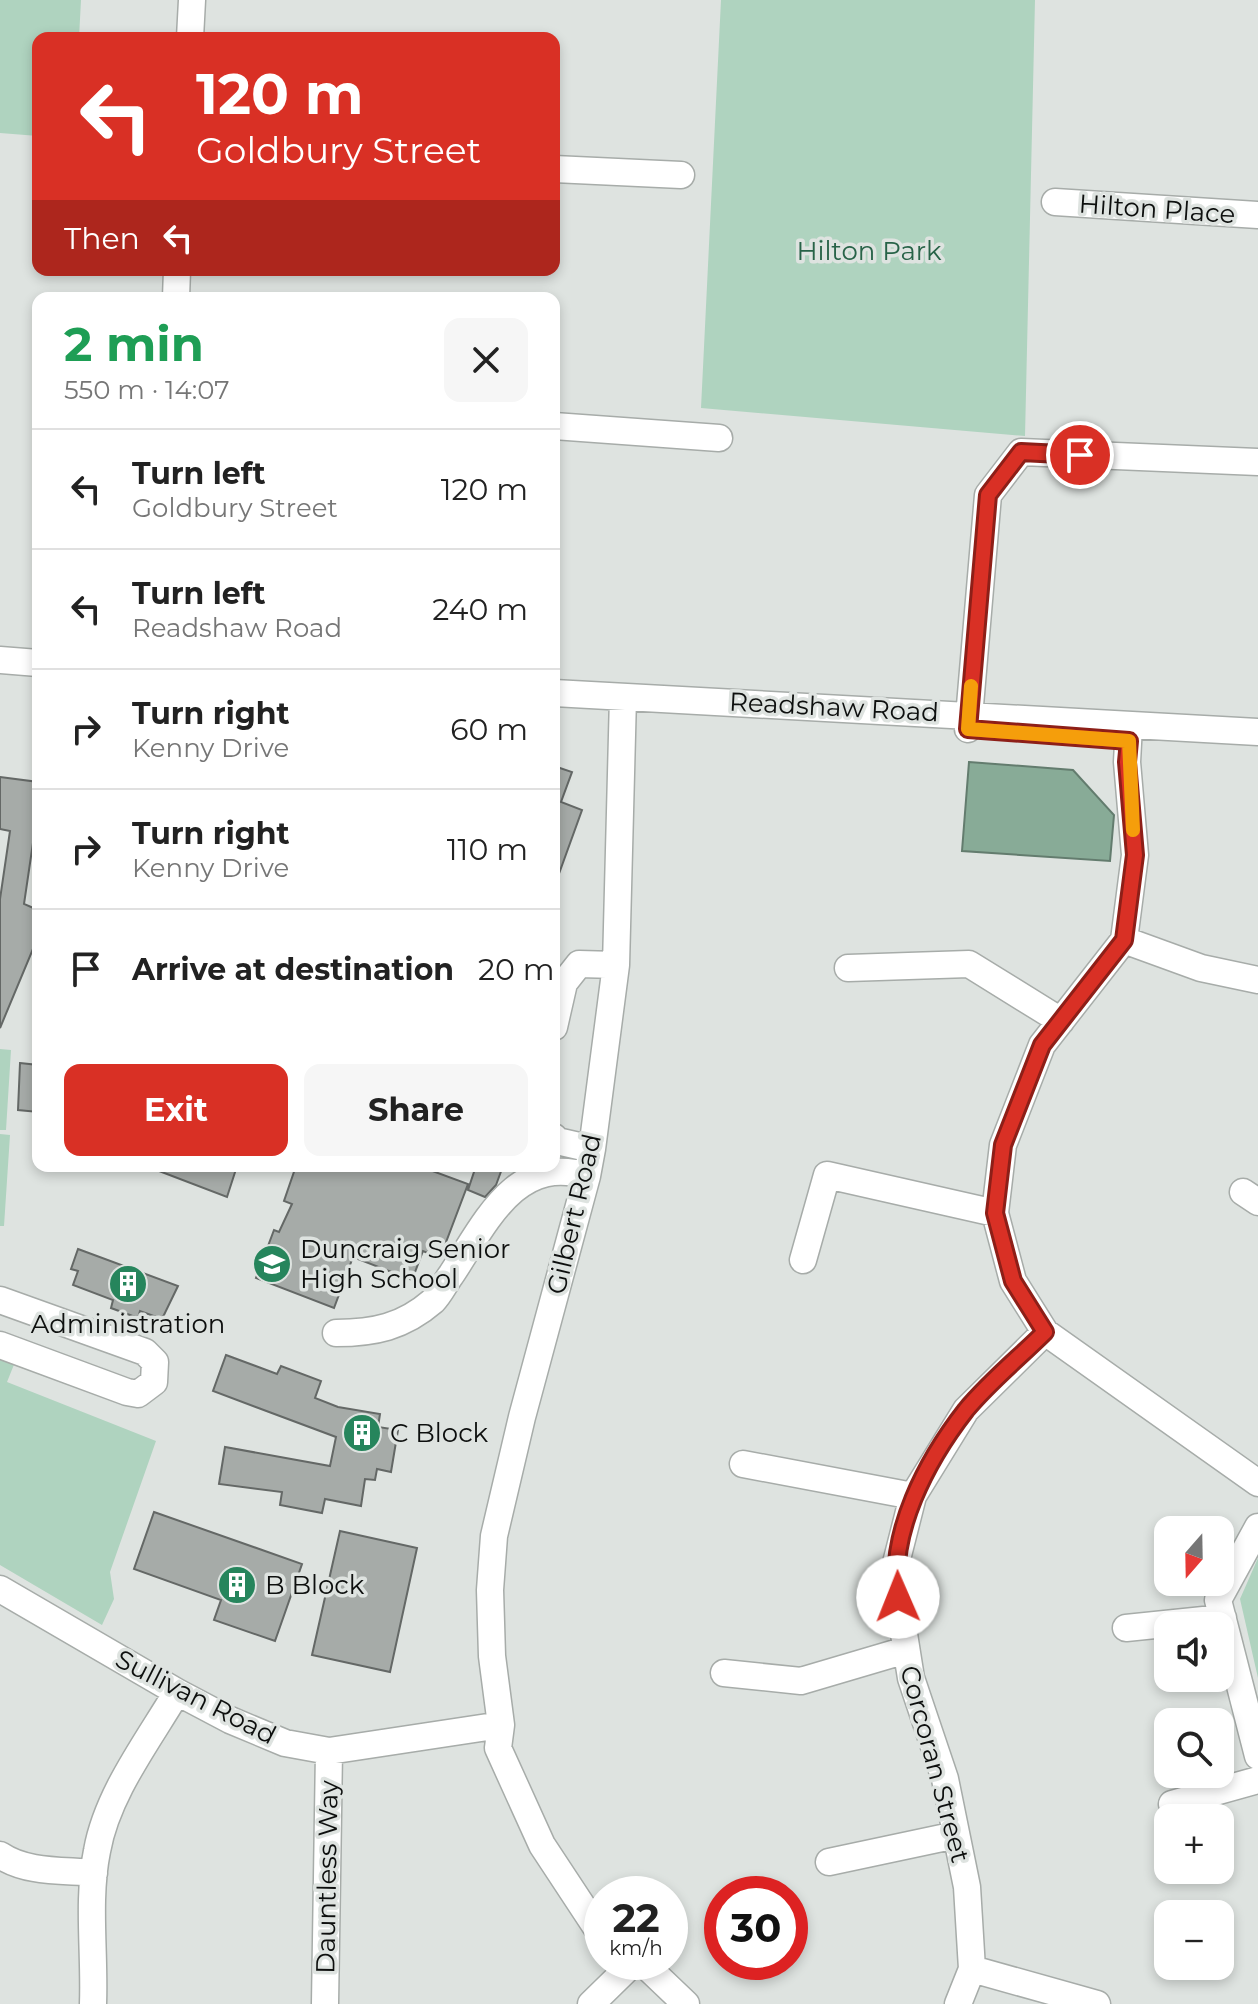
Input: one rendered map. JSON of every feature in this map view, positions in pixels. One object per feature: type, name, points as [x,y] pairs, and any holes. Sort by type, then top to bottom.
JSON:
[{"type":"street","points":[[190,32],[192,0]]},
{"type":"street","points":[[560,169],[681,175]]},
{"type":"street","name":"Hilton Place","points":[[1055,202],[1258,215]]},
{"type":"street","points":[[560,426],[719,438]]},
{"type":"street","points":[[968,722],[988,495],[1021,452],[1258,462]]},
{"type":"street","points":[[0,660],[32,663]]},
{"type":"street","points":[[0,678],[32,680]]},
{"type":"street","name":"Readshaw Road","points":[[560,694],[623,706]]},
{"type":"street","name":"Readshaw Road","points":[[560,710],[623,706],[968,722],[1129,733],[1258,747]]},
{"type":"street","name":"Gilbert Road","points":[[584,1910],[527,1817],[498,1748],[501,1725],[492,1656],[490,1590],[494,1536],[592,1149],[616,965],[623,706]]},
{"type":"street","name":"Readshaw Road","points":[[1129,733],[1258,732]]},
{"type":"street","points":[[1129,733],[1127,762],[1135,855],[1124,940],[1042,1045],[1003,1145],[995,1213],[1013,1281],[1045,1332],[1258,1483]]},
{"type":"street","points":[[1124,940],[1201,968],[1258,980]]},
{"type":"street","points":[[560,1001],[564,983],[579,964],[616,965]]},
{"type":"street","points":[[848,968],[969,964],[1061,1021]]},
{"type":"street","points":[[560,1142],[592,1149]]},
{"type":"street","points":[[560,1171],[587,1176]]},
{"type":"street","points":[[336,1333],[383,1331],[434,1300],[503,1198],[529,1178],[550,1172]]},
{"type":"street","points":[[803,1260],[827,1175],[995,1213]]},
{"type":"street","points":[[0,1335],[6,1302],[145,1352],[155,1362],[154,1382],[138,1394],[127,1392],[0,1345]]},
{"type":"street","name":"Corcoran Street","points":[[958,2004],[972,1969],[967,1887],[945,1779],[911,1678],[894,1571],[913,1496],[966,1410],[1045,1332]]},
{"type":"street","points":[[743,1464],[913,1496]]},
{"type":"street","points":[[1221,1612],[1218,1600],[1258,1527]]},
{"type":"street","name":"Sullivan Road","points":[[0,1589],[177,1692],[230,1720],[285,1743],[329,1751],[501,1725]]},
{"type":"street","points":[[1126,1628],[1154,1625]]},
{"type":"street","points":[[724,1673],[801,1681],[906,1650]]},
{"type":"street","points":[[1234,1661],[1258,1756]]},
{"type":"street","points":[[93,2004],[97,1846],[119,1789],[177,1692]]},
{"type":"street","name":"Gilbert Road","points":[[501,1725],[514,1746],[551,1829],[584,1881]]},
{"type":"street","name":"Dauntless Way","points":[[325,2004],[329,1751]]},
{"type":"street","points":[[1172,1804],[1258,1780]]},
{"type":"street","points":[[829,1862],[956,1835]]},
{"type":"street","points":[[0,1855],[10,1862],[29,1867],[94,1873]]},
{"type":"street","points":[[972,1969],[1097,2004]]},
{"type":"street","points":[[591,2004],[615,1980]]},
{"type":"street","points":[[643,1980],[662,2004]]},
{"type":"street","points":[[653,1980],[686,2004]]},
{"type":"green space","points":[[0,0],[81,0],[79,32],[32,32],[32,136],[0,133]]},
{"type":"green space","name":"Hilton Park","points":[[721,0],[1035,0],[1025,436],[701,408]]},
{"type":"green space","points":[[0,1049],[11,1050],[6,1130],[0,1130]]},
{"type":"green space","points":[[0,1134],[10,1135],[4,1226],[0,1226]]},
{"type":"green space","points":[[0,1356],[15,1362],[7,1382],[156,1441],[110,1572],[114,1599],[102,1625],[0,1565]]},
{"type":"green space","points":[[1258,1558],[1258,1678],[1240,1599]]},
{"type":"shaded area","points":[[969,762],[1073,770],[1114,815],[1110,861],[962,851]]},
{"type":"building","points":[[560,768],[572,772],[561,802],[582,810],[560,871]]},
{"type":"building","points":[[0,777],[32,781],[32,850],[24,904],[32,907],[32,951],[0,1028],[0,899],[10,831],[0,829]]},
{"type":"building","points":[[20,1063],[32,1064],[32,1111],[18,1110]]},
{"type":"building","points":[[162,1172],[235,1172],[227,1197]]},
{"type":"building","points":[[294,1172],[435,1172],[468,1184],[440,1258],[423,1251],[412,1280],[353,1257],[334,1308],[256,1278],[274,1230],[279,1232],[292,1204],[284,1201]]},
{"type":"building","points":[[474,1172],[501,1172],[496,1185],[485,1197],[468,1190]]},
{"type":"building","name":"Administration","points":[[78,1249],[178,1286],[162,1319],[140,1311],[138,1318],[111,1308],[113,1300],[73,1285],[78,1271],[71,1269]]},
{"type":"building","name":"C Block","points":[[226,1355],[277,1374],[281,1366],[321,1381],[315,1398],[338,1407],[380,1414],[378,1427],[398,1430],[391,1472],[377,1469],[375,1480],[365,1479],[361,1506],[325,1499],[322,1513],[280,1505],[282,1492],[219,1484],[225,1447],[330,1466],[336,1437],[213,1391]]},
{"type":"building","name":"B Block","points":[[154,1512],[302,1564],[275,1641],[214,1620],[221,1600],[134,1569]]},
{"type":"building","points":[[340,1531],[417,1548],[390,1672],[312,1655]]},
{"type":"slow traffic","points":[[971,686],[968,729],[1129,741],[1127,762],[1133,830]]},
{"type":"place","name":"Duncraig Senior High School","points":[[272,1264]]},
{"type":"place","name":"Administration","points":[[128,1284]]},
{"type":"place","name":"C Block","points":[[362,1433]]},
{"type":"place","name":"B Block","points":[[237,1585]]},
{"type":"route","points":[[898,1597],[894,1571],[913,1496],[966,1410],[1045,1332],[1013,1281],[995,1213],[1003,1145],[1042,1045],[1124,940],[1135,855],[1127,762],[1129,741],[968,729],[988,495],[1021,452],[1080,455]]}]
